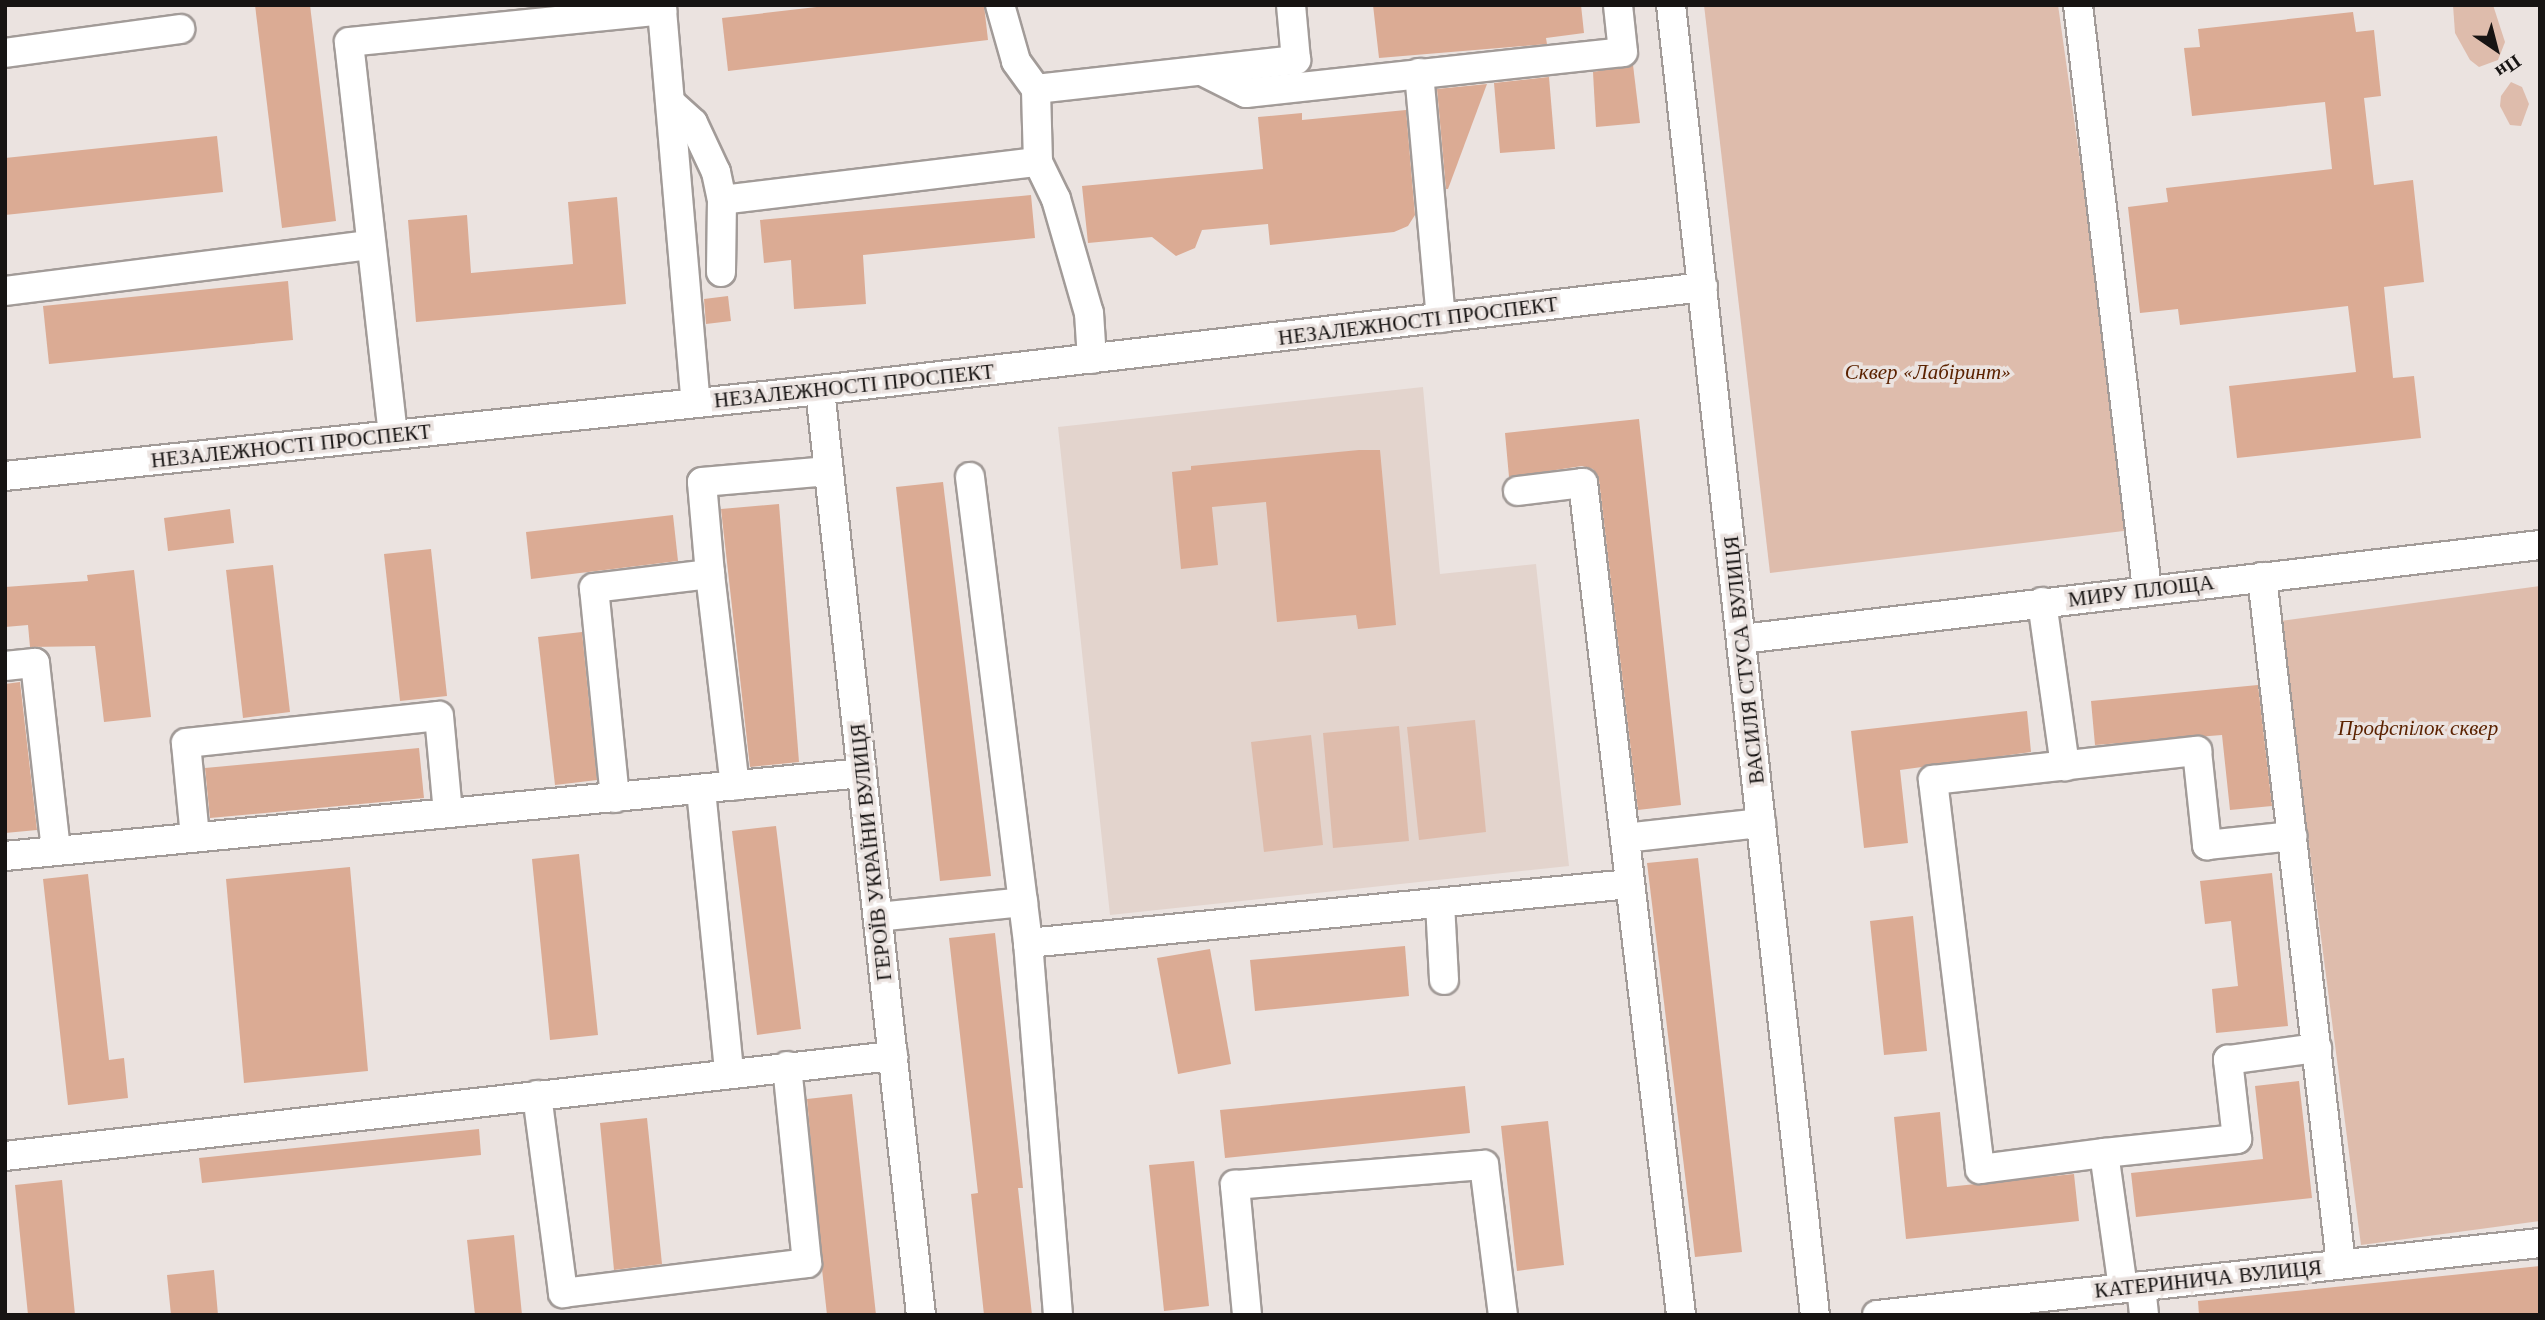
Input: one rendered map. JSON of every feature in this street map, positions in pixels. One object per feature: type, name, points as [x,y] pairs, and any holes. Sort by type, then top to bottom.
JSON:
[{"type":"street","points":[[1000,5],[1016,61],[1036,89],[1038,162],[1056,199],[1088,313],[1092,359]]},
{"type":"street","points":[[1036,89],[1296,60],[1291,5]]},
{"type":"street","points":[[1202,71],[1246,93],[1623,52],[1618,5]]},
{"type":"street","name":"ВАСИЛЯ СТУСА ВУЛИЦЯ","points":[[1671,5],[1815,1315]]},
{"type":"street","points":[[2078,5],[2147,590]]},
{"type":"street","points":[[393,435],[349,42],[662,10],[696,403]]},
{"type":"street","points":[[5,53],[180,29]]},
{"type":"street","points":[[1419,73],[1441,318]]},
{"type":"street","points":[[672,104],[693,123],[716,172],[722,200],[721,272]]},
{"type":"street","points":[[722,200],[1038,162]]},
{"type":"street","points":[[5,291],[371,245]]},
{"type":"street","name":"НЕЗАЛЕЖНОСТІ ПРОСПЕКТ","points":[[5,476],[820,390],[1703,287]]},
{"type":"street","name":"ГЕРОЇВ УКРАЇНИ ВУЛИЦЯ","points":[[820,390],[921,1315]]},
{"type":"street","points":[[735,786],[702,482],[829,471]]},
{"type":"street","points":[[970,477],[1028,943],[1058,1315]]},
{"type":"street","points":[[1518,491],[1583,483],[1681,1315]]},
{"type":"street","name":"МИРУ ПЛОЩА","points":[[1742,639],[2540,545]]},
{"type":"street","points":[[615,798],[594,588],[710,573]]},
{"type":"street","points":[[2262,577],[2341,1264]]},
{"type":"street","points":[[2042,602],[2065,766]]},
{"type":"street","points":[[5,666],[35,663],[56,850]]},
{"type":"street","points":[[195,837],[186,743],[439,716],[448,814]]},
{"type":"street","points":[[2293,836],[2207,845],[2197,751],[1933,780],[1980,1169],[2237,1139],[2228,1060],[2317,1048]]},
{"type":"street","points":[[5,856],[862,773]]},
{"type":"street","points":[[701,790],[729,1072]]},
{"type":"street","points":[[1625,838],[1761,823]]},
{"type":"street","points":[[1028,943],[1630,884]]},
{"type":"street","points":[[878,917],[1023,902]]},
{"type":"street","points":[[1440,903],[1444,980]]},
{"type":"street","points":[[5,1156],[729,1072],[893,1056]]},
{"type":"street","points":[[537,1095],[563,1293],[807,1263],[787,1066]]},
{"type":"street","points":[[2104,1153],[2132,1287],[2144,1315]]},
{"type":"street","points":[[1247,1315],[1235,1185],[1484,1165],[1503,1315]]},
{"type":"street","name":"КАТЕРИНИЧА ВУЛИЦЯ","points":[[1877,1315],[2540,1243]]},
{"type":"shaded area","points":[[1423,387],[1440,574],[1536,564],[1569,866],[1110,915],[1058,427]]},
{"type":"green space","name":"Сквер «Лабіринт»","points":[[1704,5],[2058,5],[2132,530],[1770,573]]},
{"type":"green space","points":[[2453,5],[2493,5],[2505,42],[2498,60],[2479,67],[2470,60],[2455,33]]},
{"type":"green space","points":[[2511,82],[2522,87],[2529,104],[2521,126],[2510,125],[2500,106],[2501,96]]},
{"type":"green space","name":"Профспілок сквер","points":[[2540,586],[2540,1221],[2361,1245],[2280,621]]},
{"type":"green space","points":[[1475,720],[1486,832],[1419,840],[1407,727]]},
{"type":"green space","points":[[1399,726],[1409,841],[1333,848],[1323,733]]},
{"type":"green space","points":[[1311,735],[1323,845],[1264,852],[1251,742]]},
{"type":"building","points":[[255,5],[310,5],[336,221],[282,228]]},
{"type":"building","points":[[834,5],[984,5],[988,40],[728,71],[722,18]]},
{"type":"building","points":[[1373,5],[1581,5],[1584,33],[1546,38],[1547,44],[1379,58]]},
{"type":"building","points":[[2353,12],[2356,32],[2374,30],[2381,96],[2364,98],[2374,185],[2413,180],[2424,282],[2384,287],[2393,378],[2414,376],[2421,438],[2237,458],[2229,386],[2356,372],[2348,306],[2180,325],[2178,309],[2140,313],[2128,207],[2168,202],[2166,188],[2332,169],[2325,102],[2192,116],[2184,48],[2200,47],[2198,29]]},
{"type":"building","points":[[1633,65],[1640,123],[1596,127],[1593,72]]},
{"type":"building","points":[[1549,77],[1555,149],[1500,153],[1494,83]]},
{"type":"building","points":[[1487,84],[1448,189],[1446,189],[1437,89]]},
{"type":"building","points":[[1406,110],[1415,215],[1408,226],[1394,232],[1270,245],[1268,224],[1202,230],[1195,248],[1176,256],[1152,237],[1088,243],[1082,186],[1263,169],[1258,117],[1302,113],[1302,120]]},
{"type":"building","points":[[217,136],[223,192],[5,215],[5,158]]},
{"type":"building","points":[[1031,195],[1035,238],[863,255],[866,304],[794,309],[791,260],[764,263],[760,220]]},
{"type":"building","points":[[617,197],[626,304],[416,322],[408,220],[467,215],[471,273],[573,264],[568,202]]},
{"type":"building","points":[[288,281],[293,340],[49,364],[43,306]]},
{"type":"building","points":[[728,296],[731,321],[706,324],[704,299]]},
{"type":"building","points":[[1639,419],[1681,805],[1638,810],[1599,480],[1593,469],[1582,466],[1509,477],[1505,433]]},
{"type":"building","points":[[1380,450],[1396,625],[1358,629],[1356,615],[1277,622],[1266,502],[1212,507],[1218,565],[1181,569],[1172,472],[1191,470],[1191,466]]},
{"type":"building","points":[[943,482],[991,876],[940,881],[896,487]]},
{"type":"building","points":[[779,504],[799,762],[750,767],[721,509]]},
{"type":"building","points":[[230,509],[234,543],[168,551],[164,518]]},
{"type":"building","points":[[673,515],[678,561],[531,579],[526,532]]},
{"type":"building","points":[[431,549],[447,696],[400,701],[384,554]]},
{"type":"building","points":[[273,565],[290,712],[243,718],[226,570]]},
{"type":"building","points":[[134,570],[151,717],[104,722],[95,646],[30,647],[28,625],[5,627],[5,587],[88,581],[87,575]]},
{"type":"building","points":[[582,632],[597,780],[555,785],[538,637]]},
{"type":"building","points":[[20,682],[37,830],[5,833],[5,684]]},
{"type":"building","points":[[2258,685],[2272,806],[2230,810],[2222,735],[2095,745],[2091,701]]},
{"type":"building","points":[[2027,711],[2031,752],[1900,770],[1908,843],[1864,848],[1851,731]]},
{"type":"building","points":[[419,748],[424,798],[210,818],[205,768]]},
{"type":"building","points":[[776,826],[801,1029],[757,1035],[732,831]]},
{"type":"building","points":[[579,854],[598,1035],[550,1040],[532,859]]},
{"type":"building","points":[[1698,858],[1742,1252],[1695,1257],[1647,863]]},
{"type":"building","points":[[350,867],[368,1071],[244,1083],[226,879]]},
{"type":"building","points":[[2272,873],[2288,1026],[2216,1033],[2212,989],[2238,986],[2231,921],[2205,924],[2200,881]]},
{"type":"building","points":[[88,874],[109,1060],[124,1058],[128,1098],[68,1105],[43,879]]},
{"type":"building","points":[[1913,916],[1927,1051],[1884,1055],[1870,921]]},
{"type":"building","points":[[995,933],[1023,1188],[1018,1188],[1032,1315],[984,1315],[971,1194],[978,1193],[949,938]]},
{"type":"building","points":[[1405,946],[1409,996],[1255,1011],[1250,960]]},
{"type":"building","points":[[1210,949],[1231,1064],[1178,1074],[1157,958]]},
{"type":"building","points":[[2299,1081],[2312,1198],[2136,1217],[2131,1173],[2263,1159],[2255,1086]]},
{"type":"building","points":[[1465,1086],[1470,1133],[1225,1158],[1220,1110]]},
{"type":"building","points":[[852,1094],[876,1315],[827,1315],[807,1099]]},
{"type":"building","points":[[1940,1112],[1947,1187],[2074,1174],[2079,1221],[1906,1239],[1894,1117]]},
{"type":"building","points":[[647,1118],[662,1264],[614,1270],[600,1123]]},
{"type":"building","points":[[1548,1121],[1564,1265],[1517,1271],[1501,1126]]},
{"type":"building","points":[[479,1129],[481,1155],[202,1183],[199,1158]]},
{"type":"building","points":[[1194,1161],[1209,1306],[1164,1311],[1149,1165]]},
{"type":"building","points":[[62,1180],[75,1315],[28,1315],[15,1185]]},
{"type":"building","points":[[514,1235],[522,1315],[475,1315],[467,1240]]},
{"type":"building","points":[[2540,1266],[2540,1313],[2199,1315],[2198,1301]]},
{"type":"building","points":[[214,1270],[218,1315],[171,1315],[167,1275]]}]
